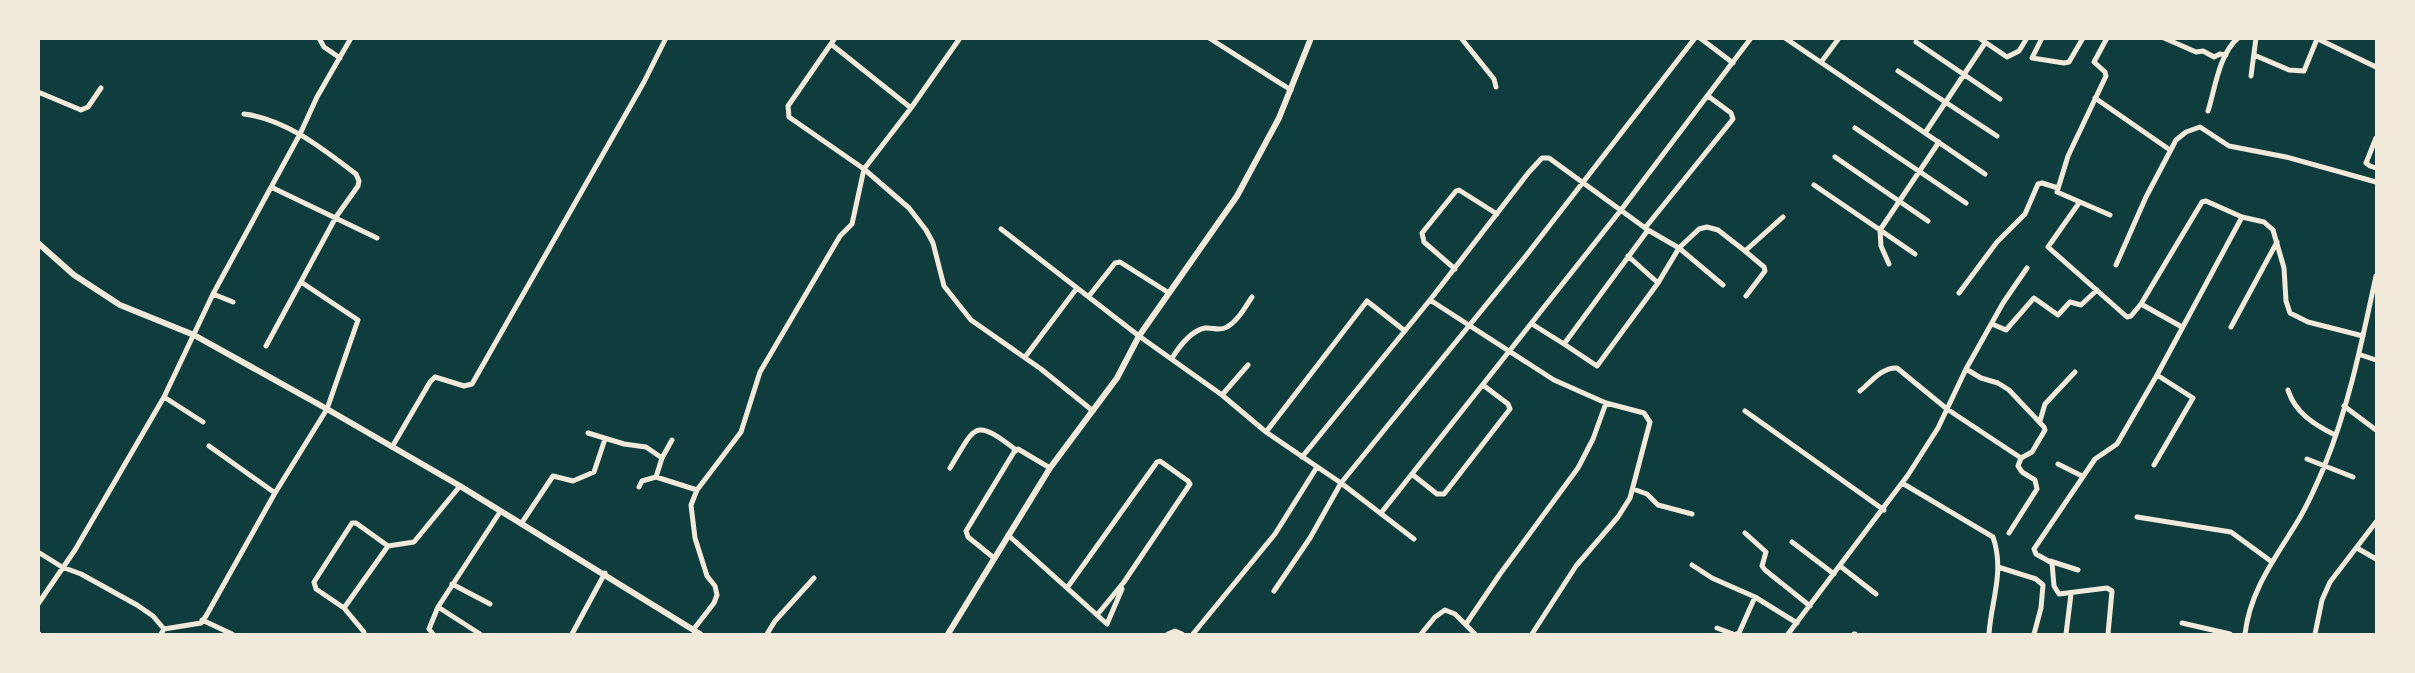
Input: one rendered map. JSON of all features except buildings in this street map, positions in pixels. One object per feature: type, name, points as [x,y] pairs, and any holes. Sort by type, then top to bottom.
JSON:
[{"type":"street","points":[[319,38],[324,47],[340,58]]},
{"type":"street","points":[[38,604],[75,550],[164,397],[213,294],[351,38]]},
{"type":"street","points":[[392,447],[435,377],[464,386],[472,384],[644,82],[666,38]]},
{"type":"street","points":[[693,630],[717,595],[702,563],[693,528],[691,505],[697,490],[741,432],[754,386],[766,360],[840,236],[852,224],[864,169],[960,38]]},
{"type":"street","points":[[1209,38],[1291,90]]},
{"type":"street","points":[[948,635],[1049,468],[1117,378],[1139,336],[1237,196],[1279,118],[1311,38]]},
{"type":"street","points":[[1461,38],[1494,79],[1496,87]]},
{"type":"street","points":[[1273,591],[1310,538],[1341,483],[1698,38],[1733,63]]},
{"type":"street","points":[[1381,513],[1621,210],[1751,38]]},
{"type":"street","points":[[1822,61],[1839,38]]},
{"type":"street","points":[[1979,38],[2004,56],[2011,57],[2019,51],[2027,38]]},
{"type":"street","points":[[2042,38],[2032,55],[2033,59],[2064,63],[2069,61],[2083,38]]},
{"type":"street","points":[[2107,38],[2094,60],[2095,65],[2106,74],[2068,156],[2058,188],[2059,194],[2110,215]]},
{"type":"street","points":[[2164,38],[2196,52],[2203,51],[2216,57],[2225,55]]},
{"type":"street","points":[[2208,111],[2225,55],[2238,38]]},
{"type":"street","points":[[2251,76],[2256,38]]},
{"type":"street","points":[[2254,55],[2289,70],[2304,71],[2317,38],[2376,66]]},
{"type":"street","points":[[1788,39],[1985,174]]},
{"type":"street","points":[[911,108],[833,41],[788,106],[787,113],[792,120],[864,169],[918,218],[933,243],[944,286],[960,308],[979,326],[1025,357],[1093,411]]},
{"type":"street","points":[[1916,42],[2000,99]]},
{"type":"street","points":[[1925,133],[1985,43]]},
{"type":"street","points":[[1898,71],[1997,136]]},
{"type":"street","points":[[38,92],[81,110],[88,107],[101,88]]},
{"type":"street","points":[[1564,344],[1647,229],[1733,119],[1731,113],[1708,96]]},
{"type":"street","points":[[2095,99],[2170,150]]},
{"type":"street","points":[[244,114],[254,115],[300,134],[356,174],[359,181],[266,346]]},
{"type":"street","points":[[2116,265],[2170,150],[2181,135],[2200,127],[2229,146],[2286,157],[2376,182]]},
{"type":"street","points":[[1855,128],[1966,203]]},
{"type":"street","points":[[2376,138],[2366,163],[2376,168]]},
{"type":"street","points":[[1889,264],[1881,246],[1880,230],[1939,142]]},
{"type":"street","points":[[1835,157],[1928,221]]},
{"type":"street","points":[[1303,457],[1542,158],[1549,158],[1647,229],[1678,248],[1723,285]]},
{"type":"street","points":[[1959,293],[1997,242],[2025,214],[2039,184],[2058,188]]},
{"type":"street","points":[[1814,185],[1915,254]]},
{"type":"street","points":[[271,187],[377,238]]},
{"type":"street","points":[[1455,269],[1424,242],[1422,233],[1459,190],[1497,214]]},
{"type":"street","points":[[2079,203],[2048,247],[2127,317],[2141,304],[2202,202],[2206,201],[2242,218],[2267,224],[2273,230],[2284,268],[2286,301],[2290,313],[2308,322],[2363,335]]},
{"type":"street","points":[[1745,251],[1783,217]]},
{"type":"street","points":[[2078,570],[2050,561],[2036,554],[2034,549],[2099,454],[2117,444],[2242,218]]},
{"type":"street","points":[[1532,324],[1597,366],[1658,283],[1678,248],[1699,229],[1707,227],[1721,232],[1763,267],[1765,271],[1746,296]]},
{"type":"street","points":[[1001,229],[1139,336],[1222,395],[1266,432],[1341,483],[1414,538]]},
{"type":"street","points":[[2231,327],[2277,242]]},
{"type":"street","points":[[38,243],[74,275],[120,305],[194,335],[327,409],[604,573],[700,635]]},
{"type":"street","points":[[1628,257],[1658,283]]},
{"type":"street","points":[[1089,296],[1115,263],[1120,261],[1169,293]]},
{"type":"street","points":[[1788,635],[1884,510],[1938,428],[1966,369],[2027,268]]},
{"type":"street","points":[[2245,635],[2254,593],[2297,522],[2325,465],[2361,355],[2376,276]]},
{"type":"street","points":[[38,552],[137,605],[153,616],[163,632],[201,623],[275,493],[327,409],[358,320],[301,282]]},
{"type":"street","points":[[1025,357],[1077,288]]},
{"type":"street","points":[[1992,324],[2006,330],[2034,298],[2058,315],[2070,302],[2081,306],[2097,290]]},
{"type":"street","points":[[213,294],[233,302]]},
{"type":"street","points":[[1172,358],[1181,344],[1199,331],[1209,328],[1221,330],[1229,326],[1252,297]]},
{"type":"street","points":[[1430,300],[1555,380],[1606,403],[1644,413],[1649,419],[1633,489],[1624,508],[1576,566],[1532,635]]},
{"type":"street","points":[[1266,432],[1367,301],[1405,331]]},
{"type":"street","points":[[2141,304],[2182,327]]},
{"type":"street","points":[[2361,355],[2376,360]]},
{"type":"street","points":[[1222,395],[1248,365]]},
{"type":"street","points":[[1860,391],[1895,367],[1947,409],[2021,458]]},
{"type":"street","points":[[1966,369],[2009,390],[2040,421],[2045,430],[2032,452],[2021,458],[2018,468],[2035,480],[2038,486],[2009,533]]},
{"type":"street","points":[[2040,421],[2045,404],[2075,372]]},
{"type":"street","points":[[2154,465],[2193,398],[2157,375]]},
{"type":"street","points":[[1413,475],[1439,495],[1444,494],[1452,484],[1510,409],[1508,404],[1483,385]]},
{"type":"street","points":[[2288,390],[2291,400],[2300,412],[2335,435]]},
{"type":"street","points":[[164,397],[203,422]]},
{"type":"street","points":[[1466,624],[1578,468],[1594,439],[1606,403]]},
{"type":"street","points":[[2344,406],[2376,430]]},
{"type":"street","points":[[1745,411],[1884,510]]},
{"type":"street","points":[[950,468],[971,436],[978,429],[984,428],[1049,468]]},
{"type":"street","points":[[587,433],[646,447],[662,458]]},
{"type":"street","points":[[521,524],[553,475],[573,481],[594,472],[606,439]]},
{"type":"street","points":[[656,477],[662,458],[673,440]]},
{"type":"street","points":[[209,446],[275,493]]},
{"type":"street","points":[[994,558],[968,537],[966,531],[1016,450]]},
{"type":"street","points":[[2307,459],[2353,477]]},
{"type":"street","points":[[1068,588],[1157,461],[1190,484],[1124,582],[1097,615]]},
{"type":"street","points":[[2058,464],[2082,476]]},
{"type":"street","points":[[1193,635],[1275,534],[1317,467]]},
{"type":"street","points":[[639,487],[642,481],[656,477],[697,490]]},
{"type":"street","points":[[1902,483],[1987,533],[1994,542],[1998,567],[1989,635]]},
{"type":"street","points":[[364,635],[344,608],[314,586],[348,526],[356,523],[388,546],[414,542],[460,486]]},
{"type":"street","points":[[1633,489],[1647,495],[1658,505],[1692,514]]},
{"type":"street","points":[[432,635],[430,625],[438,607],[500,512]]},
{"type":"street","points":[[2137,517],[2231,532],[2272,562]]},
{"type":"street","points":[[2315,635],[2325,591],[2376,523]]},
{"type":"street","points":[[1745,533],[1766,552],[1762,566],[1765,570],[1810,606]]},
{"type":"street","points":[[1008,535],[1107,624],[1124,582]]},
{"type":"street","points":[[1792,542],[1835,574]]},
{"type":"street","points":[[344,608],[388,546]]},
{"type":"street","points":[[2357,548],[2376,559]]},
{"type":"street","points":[[2050,561],[2057,592],[2071,594],[2107,587],[2112,591],[2108,635]]},
{"type":"street","points":[[1692,565],[1712,578],[1755,597],[1797,623]]},
{"type":"street","points":[[1840,566],[1876,594]]},
{"type":"street","points":[[1998,567],[2036,579],[2043,585],[2041,608],[2034,635]]},
{"type":"street","points":[[572,635],[604,573]]},
{"type":"street","points":[[767,635],[775,621],[814,578]]},
{"type":"street","points":[[452,584],[490,604]]},
{"type":"street","points":[[2066,635],[2071,594]]},
{"type":"street","points":[[1717,628],[1735,635],[1739,633],[1755,597]]},
{"type":"street","points":[[438,607],[480,635]]},
{"type":"street","points":[[1422,635],[1435,617],[1445,610],[1451,611],[1475,635]]},
{"type":"street","points":[[202,620],[232,635]]},
{"type":"street","points":[[2182,623],[2230,635]]},
{"type":"street","points":[[1168,635],[1175,631],[1182,635]]}]
